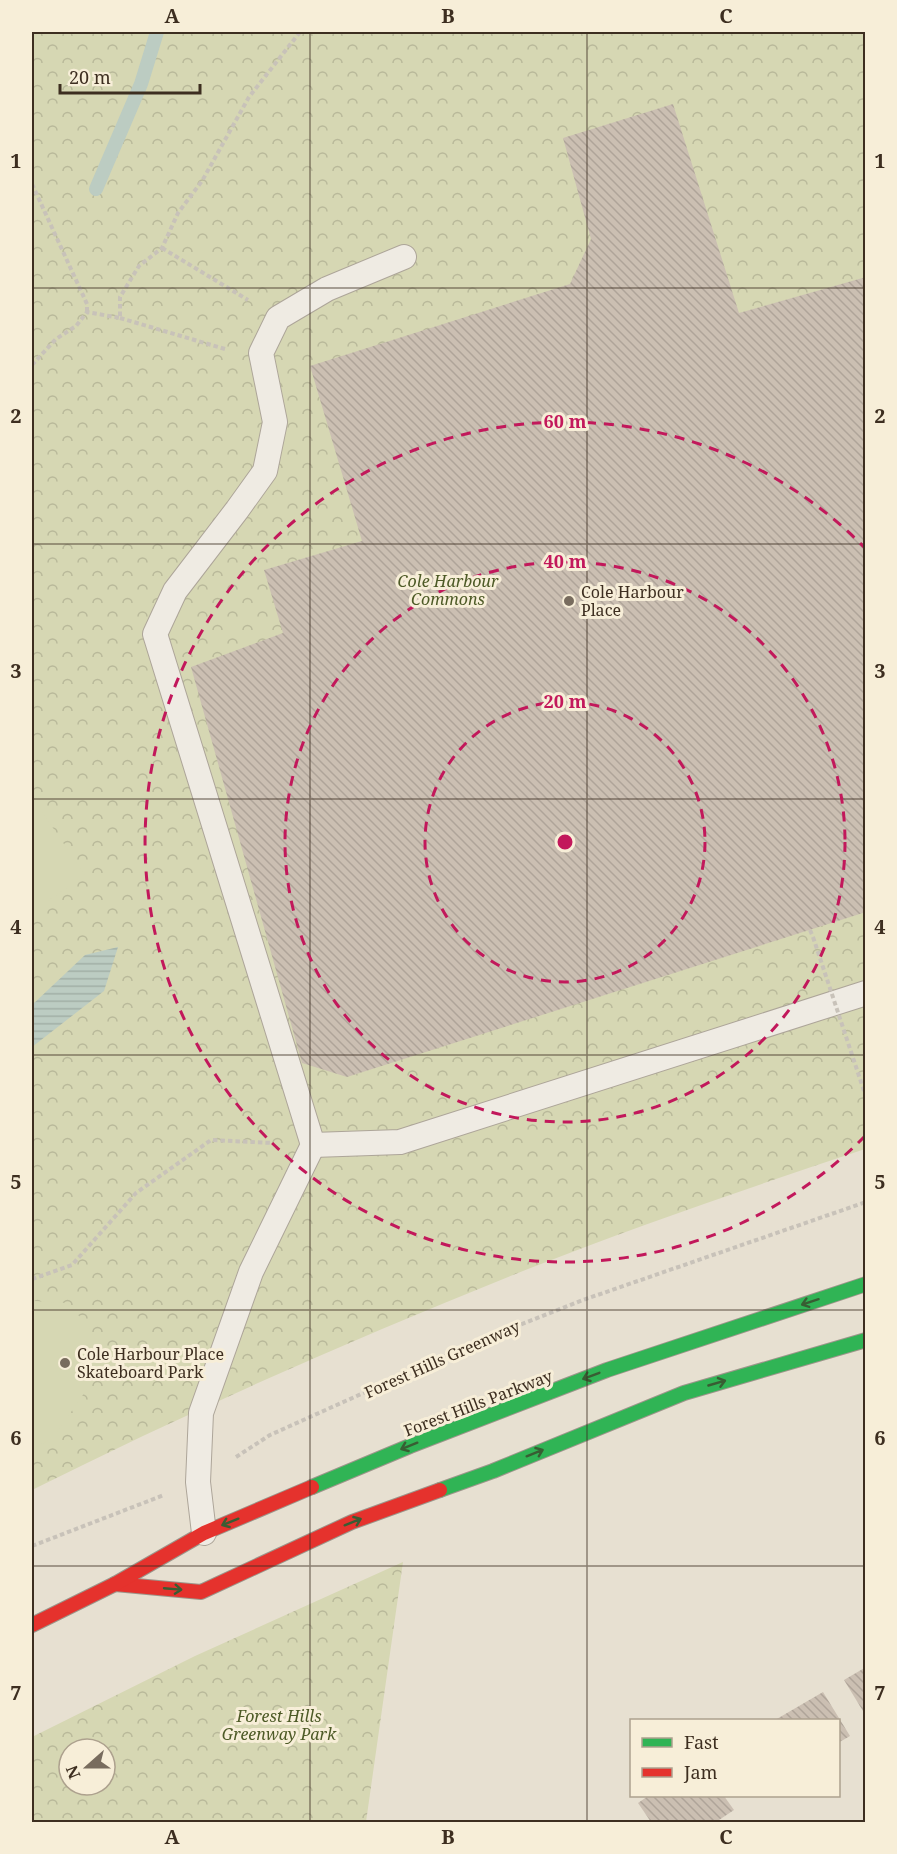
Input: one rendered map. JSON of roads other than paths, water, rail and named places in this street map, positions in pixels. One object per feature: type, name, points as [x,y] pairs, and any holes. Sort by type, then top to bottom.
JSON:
[{"type":"main road","name":"Forest Hills Parkway","points":[[32,1625],[115,1584],[204,1533],[410,1446],[607,1370],[866,1284]]},
{"type":"main road","points":[[115,1584],[201,1592],[352,1522],[493,1470],[684,1393],[866,1340]]},
{"type":"lane","points":[[204,1533],[198,1482],[201,1413],[251,1272],[313,1145],[155,634],[175,591],[265,471],[275,422],[261,353],[278,318],[327,289],[404,257]]},
{"type":"lane","points":[[313,1145],[400,1142],[866,993]]},
{"type":"waterway","points":[[96,189],[141,84],[157,32]]},
{"type":"place","name":"Cole Harbour Place","points":[[569,601]]},
{"type":"place","name":"Cole Harbour Place Skateboard Park","points":[[65,1363]]},
{"type":"park label","name":"Cole Harbour Commons","points":[[448,590]]},
{"type":"park label","name":"Forest Hills Greenway Park","points":[[279,1725]]}]
